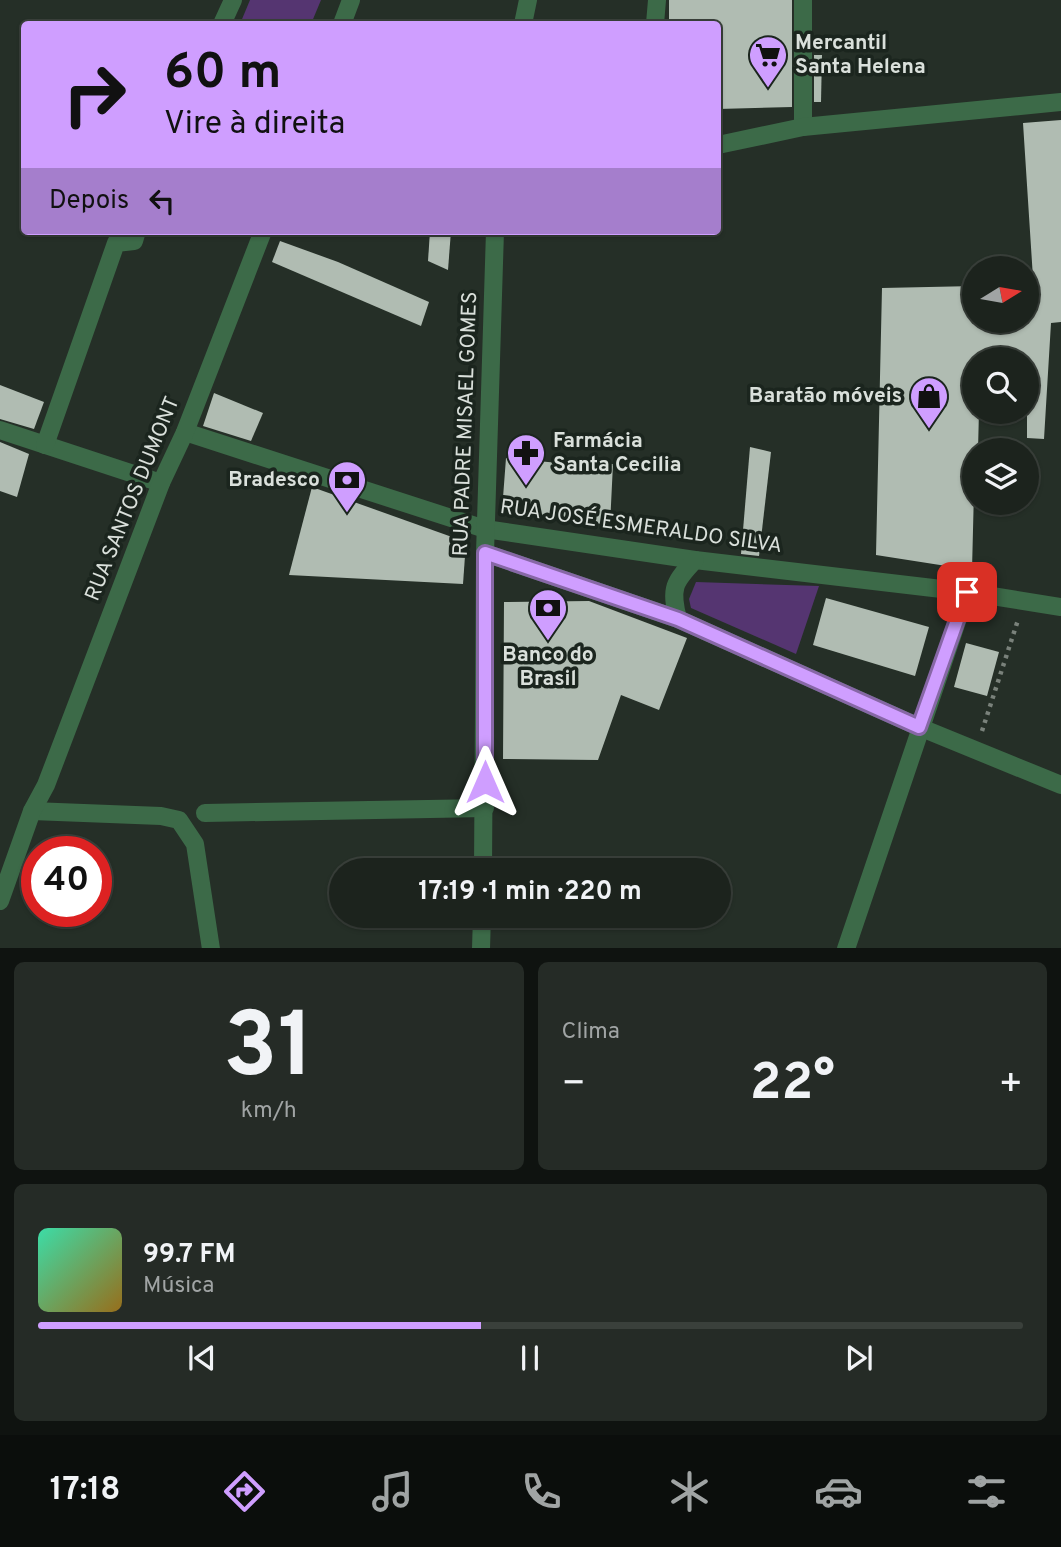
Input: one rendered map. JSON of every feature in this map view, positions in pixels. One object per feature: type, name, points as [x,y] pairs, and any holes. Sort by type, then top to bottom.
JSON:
[{"type":"street","points":[[223,21],[233,0]]},
{"type":"street","points":[[343,21],[351,0]]},
{"type":"street","points":[[524,21],[528,0]]},
{"type":"street","points":[[655,21],[657,0]]},
{"type":"street","points":[[803,0],[803,127]]},
{"type":"street","points":[[721,144],[803,127],[1061,102]]},
{"type":"street","points":[[45,446],[117,243],[134,240],[136,235]]},
{"type":"street","name":"RUA SANTOS DUMONT","points":[[0,901],[32,811],[46,785],[161,483],[185,432],[261,235]]},
{"type":"street","name":"RUA PADRE MISAEL GOMES","points":[[483,858],[485,529],[495,235]]},
{"type":"street","points":[[0,430],[161,483]]},
{"type":"street","name":"RUA JOSÉ ESMERALDO SILVA","points":[[185,432],[485,529],[695,560],[967,592],[1061,607]]},
{"type":"street","points":[[485,553],[678,619],[919,727],[1061,785]]},
{"type":"street","points":[[678,619],[672,591],[679,576],[695,560]]},
{"type":"street","points":[[846,948],[967,592]]},
{"type":"street","points":[[205,813],[485,808]]},
{"type":"street","points":[[32,811],[161,816],[179,820],[195,844],[211,948]]},
{"type":"street","points":[[481,948],[482,928]]},
{"type":"path","points":[[975,751],[1024,602]]},
{"type":"shaded area","points":[[250,0],[321,0],[312,21],[241,21]]},
{"type":"shaded area","points":[[696,582],[819,586],[796,654],[691,608],[689,599]]},
{"type":"building","points":[[669,0],[792,0],[792,107],[721,109],[721,21],[669,21]]},
{"type":"building","points":[[814,55],[822,55],[821,102],[814,102]]},
{"type":"building","name":"Baratão móveis","points":[[1061,120],[1061,322],[1051,323],[1044,439],[1027,438],[1027,424],[1039,424],[1039,347],[962,347],[962,424],[979,424],[978,438],[962,438],[962,515],[973,515],[972,570],[876,555],[882,288],[962,286],[962,333],[1040,332],[1040,256],[1032,256],[1023,123]]},
{"type":"building","points":[[430,235],[451,235],[448,270],[428,261]]},
{"type":"building","points":[[280,241],[338,262],[429,302],[421,326],[272,262]]},
{"type":"building","points":[[0,385],[44,402],[34,429],[0,419]]},
{"type":"building","points":[[214,393],[263,413],[251,441],[203,426]]},
{"type":"building","points":[[0,442],[29,454],[17,497],[0,491]]},
{"type":"building","points":[[750,447],[771,452],[759,556],[741,554]]},
{"type":"building","points":[[506,458],[580,465],[580,462],[613,464],[610,525],[502,511]]},
{"type":"building","name":"Bradesco","points":[[312,487],[466,542],[463,584],[289,575]]},
{"type":"building","points":[[826,598],[929,627],[915,676],[813,645]]},
{"type":"building","points":[[589,601],[687,638],[659,710],[621,695],[598,760],[503,759],[504,602]]},
{"type":"building","points":[[966,643],[999,652],[987,696],[954,687]]},
{"type":"place","name":"Mercantil Santa Helena","points":[[768,89]]},
{"type":"place","name":"Baratão móveis","points":[[929,430]]},
{"type":"place","name":"Farmácia Santa Cecilia","points":[[526,487]]},
{"type":"place","name":"Bradesco","points":[[347,514]]},
{"type":"place","name":"Banco do Brasil","points":[[548,642]]},
{"type":"route","points":[[485,782],[485,553],[678,619],[919,727],[967,592]]}]
